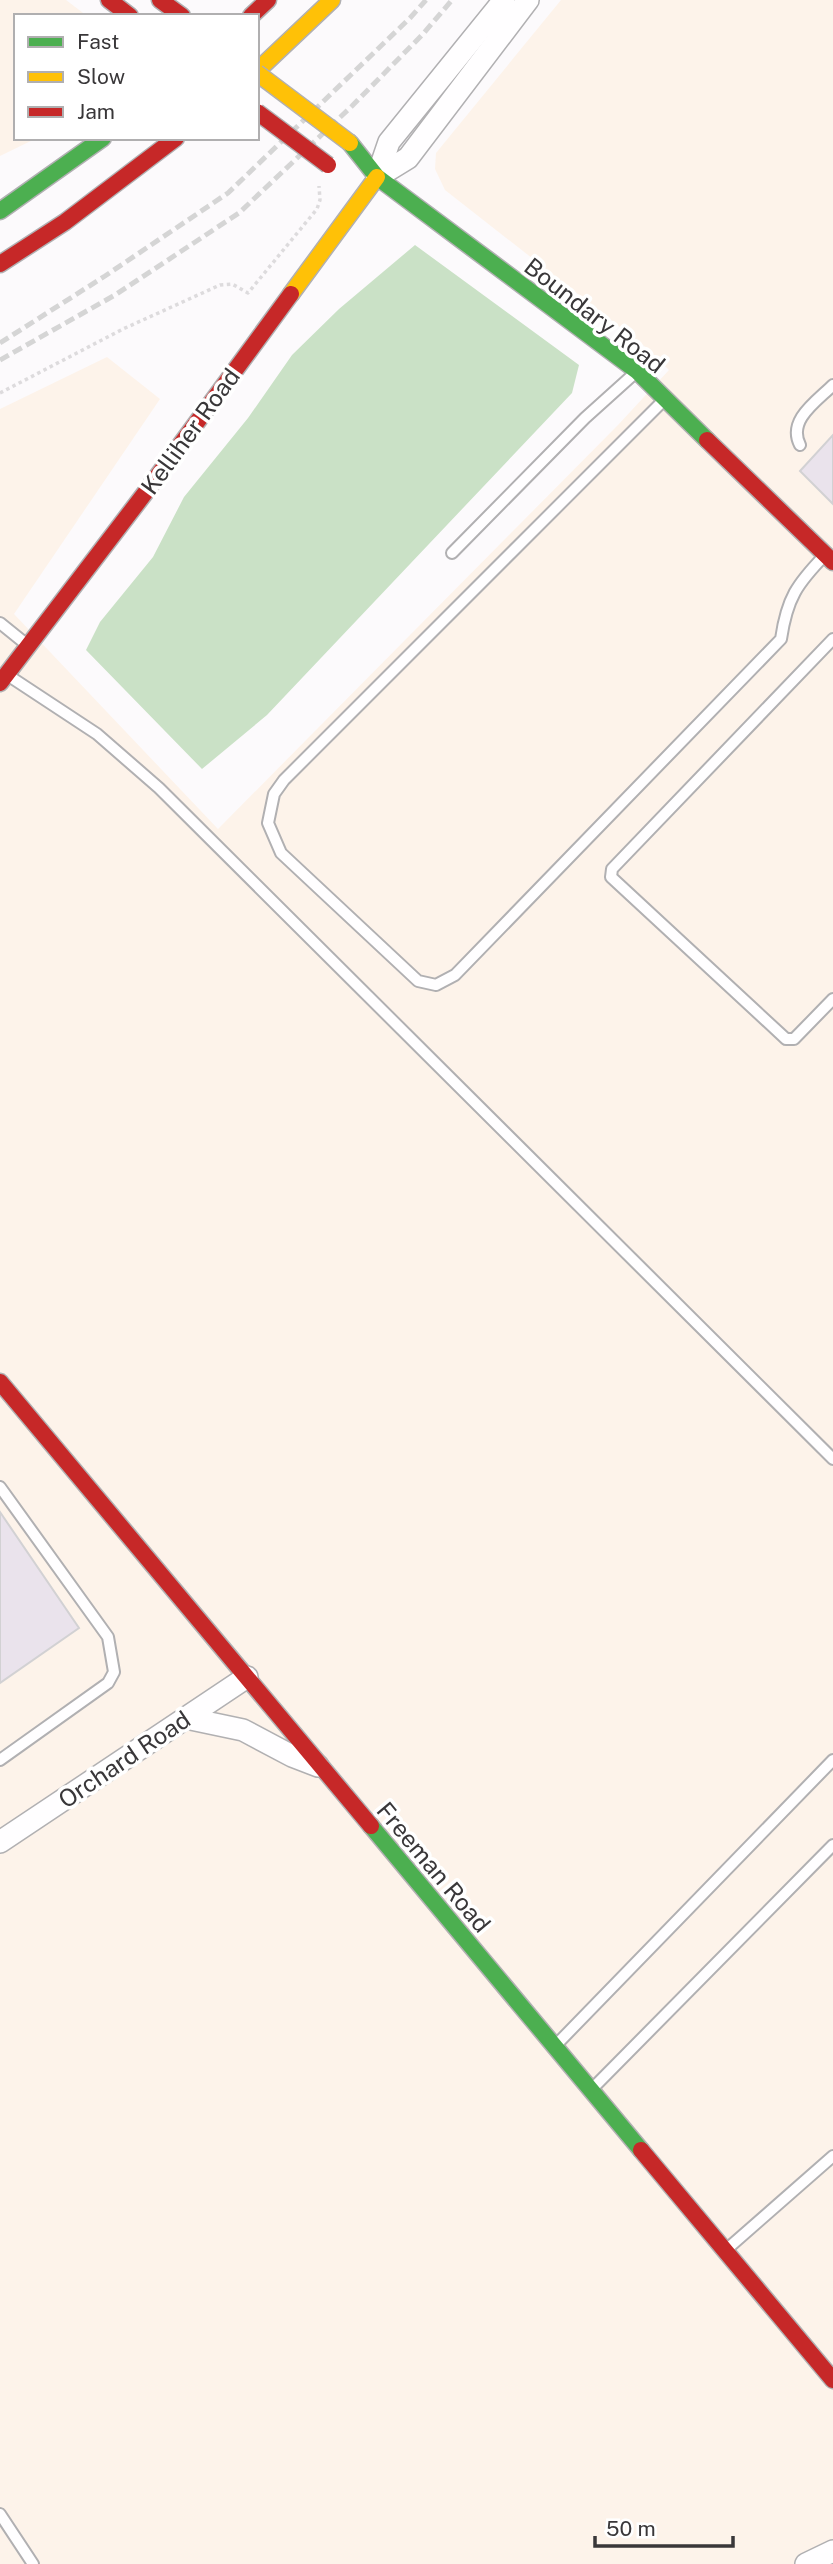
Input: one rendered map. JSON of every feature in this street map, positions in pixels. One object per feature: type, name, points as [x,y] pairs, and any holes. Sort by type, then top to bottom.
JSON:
[{"type":"main road","points":[[109,0],[127,14]]},
{"type":"main road","points":[[160,0],[179,14]]},
{"type":"main road","points":[[253,14],[268,0]]},
{"type":"main road","points":[[259,70],[332,0]]},
{"type":"main road","name":"Boundary Road","points":[[259,74],[350,143],[377,177],[637,372],[829,559]]},
{"type":"main road","name":"Boundary Road","points":[[259,112],[340,168],[377,177]]},
{"type":"main road","points":[[0,211],[100,140]]},
{"type":"main road","points":[[0,264],[65,222],[173,140]]},
{"type":"main road","name":"Kelliher Road","points":[[3,679],[145,493],[377,177]]},
{"type":"main road","name":"Freeman Road","points":[[0,1382],[833,2380]]},
{"type":"street","name":"Kelliher Road","points":[[377,177],[389,142],[504,0]]},
{"type":"street","name":"Kelliher Road","points":[[377,177],[408,158],[528,0]]},
{"type":"street","name":"Orchard Road","points":[[0,1842],[247,1677]]},
{"type":"street","points":[[186,1718],[243,1730],[292,1756],[320,1766]]},
{"type":"street","points":[[806,2564],[833,2551]]},
{"type":"lane","points":[[452,553],[585,418],[637,372]]},
{"type":"lane","points":[[800,445],[796,438],[799,420],[833,385]]},
{"type":"lane","points":[[665,399],[284,779],[274,794],[268,823],[281,853],[418,981],[436,985],[455,975],[781,639],[789,602],[803,578],[829,559]]},
{"type":"lane","points":[[0,623],[28,646]]},
{"type":"lane","points":[[833,639],[612,869],[611,877],[786,1039],[794,1039],[833,999]]},
{"type":"lane","points":[[3,679],[97,734],[159,788],[833,1459]]},
{"type":"lane","points":[[0,1488],[108,1637],[114,1672],[108,1683],[0,1760]]},
{"type":"lane","points":[[554,2046],[833,1759]]},
{"type":"lane","points":[[591,2090],[833,1845]]},
{"type":"lane","points":[[725,2251],[833,2156]]},
{"type":"lane","points":[[0,2514],[33,2564]]},
{"type":"path","points":[[0,393],[123,329],[220,285],[232,284],[248,293],[317,209],[320,200],[319,183]]},
{"type":"shaded area","points":[[0,0],[66,0],[84,14],[14,14],[14,140],[33,140],[0,156]]},
{"type":"shaded area","points":[[561,0],[833,0],[833,2564],[0,2564],[0,409],[107,357],[160,399],[14,614],[218,829],[618,425],[669,370],[643,345],[445,190],[435,169],[436,153]]},
{"type":"green space","points":[[415,245],[579,365],[572,393],[267,715],[202,769],[86,650],[100,622],[153,557],[184,497],[248,418],[292,355],[339,309]]},
{"type":"building","points":[[833,435],[833,504],[800,471]]},
{"type":"building","points":[[0,1512],[79,1628],[0,1683]]},
{"type":"railway","points":[[0,343],[228,193],[426,0]]},
{"type":"railway","points":[[0,360],[115,295],[239,213],[352,106],[423,34],[452,0]]},
{"type":"traffic: fast","points":[[0,211],[100,140]]},
{"type":"traffic: fast","points":[[350,143],[377,177],[637,371],[707,440]]},
{"type":"traffic: fast","points":[[371,1826],[641,2150]]},
{"type":"traffic: slow","points":[[259,69],[332,0]]},
{"type":"traffic: slow","points":[[259,75],[350,143]]},
{"type":"traffic: slow","points":[[291,294],[377,177]]},
{"type":"traffic: jam","points":[[109,0],[127,14]]},
{"type":"traffic: jam","points":[[160,0],[179,14]]},
{"type":"traffic: jam","points":[[253,14],[268,0]]},
{"type":"traffic: jam","points":[[259,113],[328,165]]},
{"type":"traffic: jam","points":[[0,264],[65,222],[173,140]]},
{"type":"traffic: jam","points":[[0,683],[145,493],[291,294]]},
{"type":"traffic: jam","points":[[707,440],[833,562]]},
{"type":"traffic: jam","points":[[0,1382],[371,1826]]},
{"type":"traffic: jam","points":[[641,2150],[833,2380]]}]
